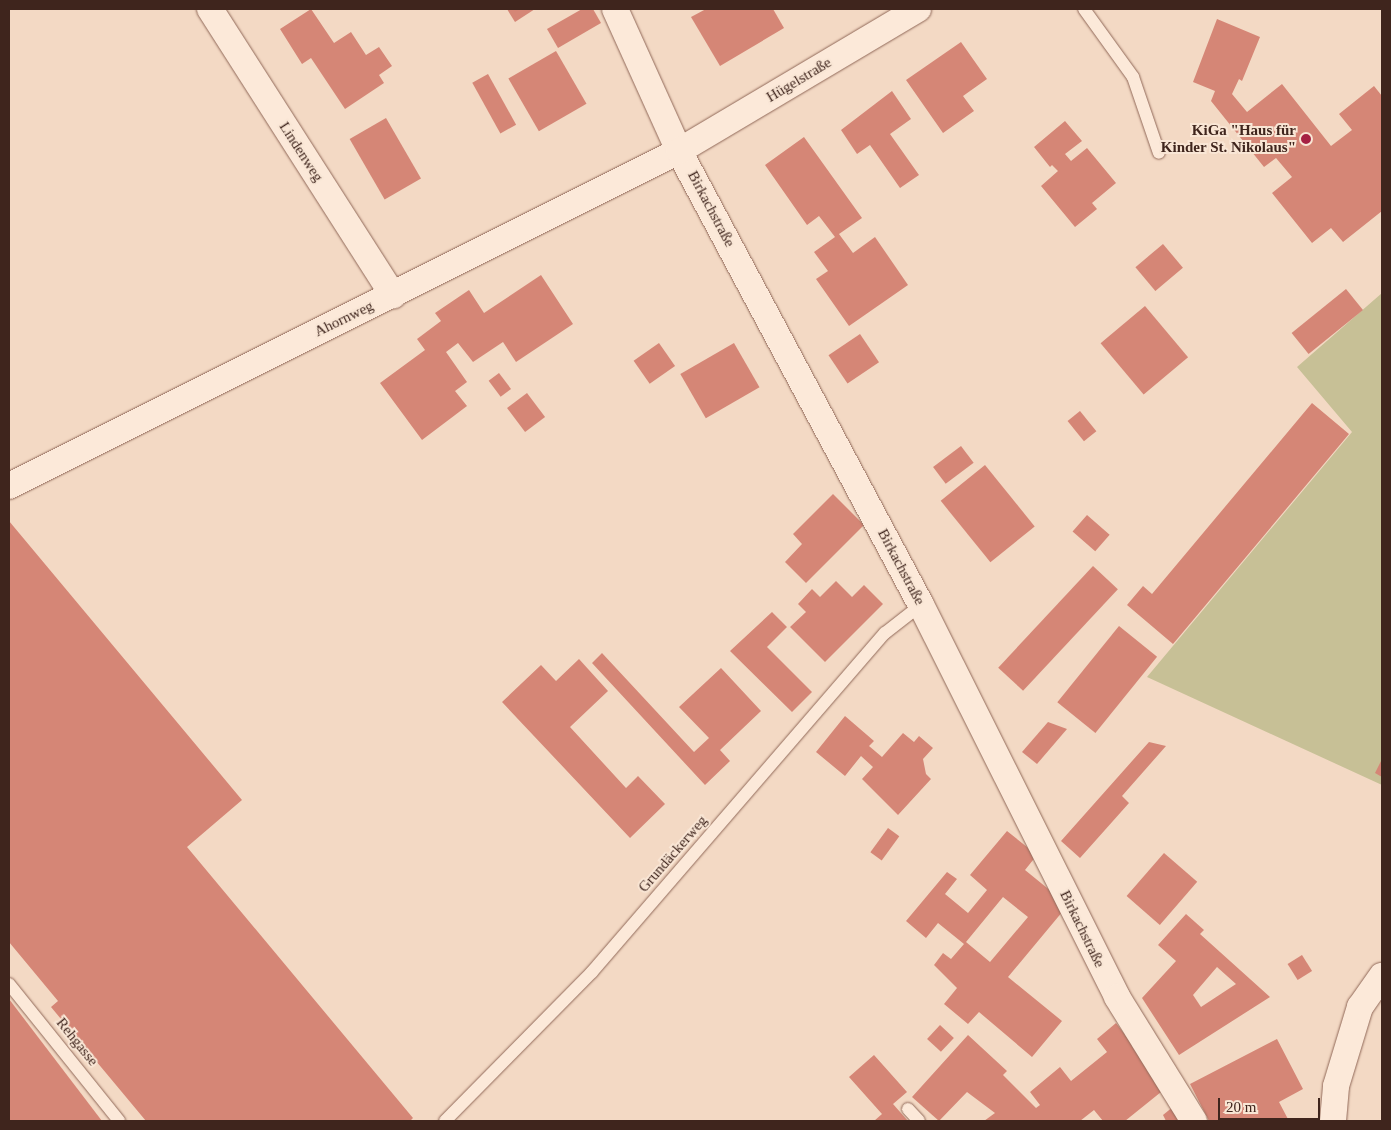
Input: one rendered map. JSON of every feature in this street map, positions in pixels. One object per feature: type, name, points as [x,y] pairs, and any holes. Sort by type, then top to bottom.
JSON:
[{"type":"street","name":"Lindenweg","points":[[210,9],[393,295]]},
{"type":"street","name":"Birkachstraße","points":[[614,9],[680,151],[921,605],[1116,997],[1194,1121]]},
{"type":"street","name":"Hügelstraße","points":[[680,151],[918,9]]},
{"type":"street","name":"Ahornweg","points":[[9,486],[680,151]]},
{"type":"street","points":[[1333,1121],[1336,1086],[1360,1007],[1382,976]]},
{"type":"lane","points":[[1084,9],[1133,77],[1159,153]]},
{"type":"lane","name":"Grundäckerweg","points":[[445,1121],[592,972],[885,633],[921,605]]},
{"type":"lane","name":"Rehgasse","points":[[9,984],[119,1121]]},
{"type":"lane","points":[[908,1108],[919,1121]]},
{"type":"shaded area","points":[[1382,293],[1382,785],[1147,677],[1352,432],[1297,367]]},
{"type":"building","points":[[311,9],[334,43],[351,32],[366,55],[379,47],[392,66],[379,75],[384,83],[345,109],[311,58],[302,64],[280,29]]},
{"type":"building","points":[[507,9],[535,9],[515,22]]},
{"type":"building","points":[[582,9],[593,9],[601,23],[558,48],[547,29]]},
{"type":"building","points":[[706,9],[773,9],[784,28],[720,66],[691,17]]},
{"type":"building","points":[[1217,19],[1260,37],[1242,81],[1239,79],[1232,94],[1247,112],[1282,84],[1331,146],[1352,130],[1339,114],[1374,86],[1382,96],[1382,211],[1343,242],[1331,228],[1312,243],[1272,193],[1292,177],[1276,158],[1264,167],[1211,101],[1215,91],[1193,82]]},
{"type":"building","points":[[961,42],[987,79],[963,96],[974,111],[943,133],[906,80]]},
{"type":"building","points":[[556,51],[586,104],[539,131],[508,79]]},
{"type":"building","points":[[488,74],[516,125],[500,133],[472,83]]},
{"type":"building","points":[[892,91],[911,119],[890,134],[919,175],[900,188],[870,145],[857,154],[841,130]]},
{"type":"building","points":[[386,118],[421,179],[385,200],[350,139]]},
{"type":"building","points":[[1065,121],[1082,141],[1065,154],[1071,161],[1087,148],[1116,183],[1092,203],[1097,209],[1075,227],[1041,186],[1058,171],[1052,165],[1050,167],[1034,147]]},
{"type":"building","points":[[804,137],[862,218],[839,234],[853,253],[875,237],[908,285],[849,326],[816,279],[828,271],[814,252],[835,237],[819,216],[807,225],[765,165]]},
{"type":"building","points":[[1163,244],[1183,268],[1155,291],[1135,267]]},
{"type":"building","points":[[541,275],[573,324],[516,362],[503,342],[473,362],[458,343],[446,352],[467,382],[455,391],[467,406],[422,440],[380,383],[425,350],[417,339],[441,321],[435,313],[469,290],[484,313]]},
{"type":"building","points":[[1346,289],[1363,310],[1309,354],[1292,333]]},
{"type":"building","points":[[1145,306],[1188,357],[1144,395],[1101,343]]},
{"type":"building","points":[[860,334],[879,362],[848,383],[828,355]]},
{"type":"building","points":[[659,343],[675,366],[650,384],[634,361]]},
{"type":"building","points":[[734,343],[760,387],[706,418],[680,374]]},
{"type":"building","points":[[499,373],[511,389],[501,397],[489,381]]},
{"type":"building","points":[[527,393],[545,417],[525,432],[507,408]]},
{"type":"building","points":[[1312,403],[1349,434],[1173,644],[1127,605],[1143,586],[1152,594]]},
{"type":"building","points":[[1080,411],[1096,431],[1084,441],[1068,421]]},
{"type":"building","points":[[961,446],[974,463],[946,484],[933,467]]},
{"type":"building","points":[[985,465],[1035,526],[990,562],[941,501]]},
{"type":"building","points":[[833,494],[864,525],[806,583],[785,562],[802,544],[793,534]]},
{"type":"building","points":[[1087,515],[1110,535],[1095,551],[1073,532]]},
{"type":"building","points":[[9,521],[242,800],[187,847],[413,1118],[410,1121],[146,1121],[51,1007],[58,1001],[9,942]]},
{"type":"building","points":[[1093,566],[1118,589],[1023,691],[998,668]]},
{"type":"building","points":[[836,581],[852,597],[864,585],[883,604],[825,662],[790,627],[806,612],[798,604],[812,589],[820,597]]},
{"type":"building","points":[[772,612],[787,627],[767,647],[812,692],[792,712],[730,651]]},
{"type":"building","points":[[1119,626],[1157,657],[1095,733],[1057,702]]},
{"type":"building","points":[[602,653],[694,752],[709,738],[679,707],[721,668],[761,711],[720,750],[730,761],[705,785],[592,663]]},
{"type":"building","points":[[579,659],[608,691],[570,727],[626,788],[638,776],[665,804],[630,838],[502,702],[541,665],[556,681]]},
{"type":"building","points":[[845,716],[874,741],[869,746],[882,757],[903,733],[914,742],[919,736],[933,748],[923,759],[926,774],[931,779],[898,815],[862,779],[873,767],[861,756],[845,776],[816,752]]},
{"type":"building","points":[[1048,722],[1067,729],[1037,764],[1022,752]]},
{"type":"building","points":[[1149,742],[1166,746],[1122,796],[1129,803],[1080,858],[1061,841]]},
{"type":"building","points":[[1382,759],[1382,777],[1375,773]]},
{"type":"building","points":[[888,828],[899,836],[882,860],[870,852]]},
{"type":"building","points":[[1007,831],[1037,855],[1025,870],[1068,905],[1008,977],[1062,1021],[1032,1057],[979,1012],[968,1024],[944,1004],[957,988],[934,965],[943,953],[951,959],[964,944],[938,923],[926,938],[906,921],[947,872],[957,879],[945,894],[968,913],[987,890],[970,875]],"holes":[[[1003,897],[1028,917],[990,962],[966,942]]]},
{"type":"building","points":[[1164,853],[1197,882],[1160,925],[1127,896]]},
{"type":"building","points":[[1186,914],[1204,930],[1200,934],[1270,997],[1179,1055],[1142,998],[1176,961],[1158,945]],"holes":[[[1217,967],[1236,984],[1201,1007],[1193,995]]]},
{"type":"building","points":[[1302,955],[1312,971],[1298,980],[1288,964]]},
{"type":"building","points":[[9,999],[102,1121],[9,1121]]},
{"type":"building","points":[[1116,1023],[1166,1088],[1125,1121],[1103,1121],[1094,1110],[1080,1121],[984,1121],[995,1113],[967,1092],[939,1121],[912,1097],[968,1035],[1007,1071],[1003,1075],[1036,1108],[1040,1105],[1030,1092],[1060,1067],[1071,1081],[1107,1052],[1097,1039]]},
{"type":"building","points":[[940,1025],[954,1038],[941,1052],[927,1039]]},
{"type":"building","points":[[1277,1039],[1303,1089],[1279,1102],[1289,1121],[1209,1121],[1190,1084]]},
{"type":"building","points":[[874,1055],[907,1092],[893,1104],[908,1121],[874,1121],[882,1114],[849,1077]]},
{"type":"building","points":[[1174,1106],[1181,1121],[1166,1121],[1163,1115]]},
{"type":"place","name":"KiGa \"Haus für Kinder St. Nikolaus\"","points":[[1306,139]]}]
